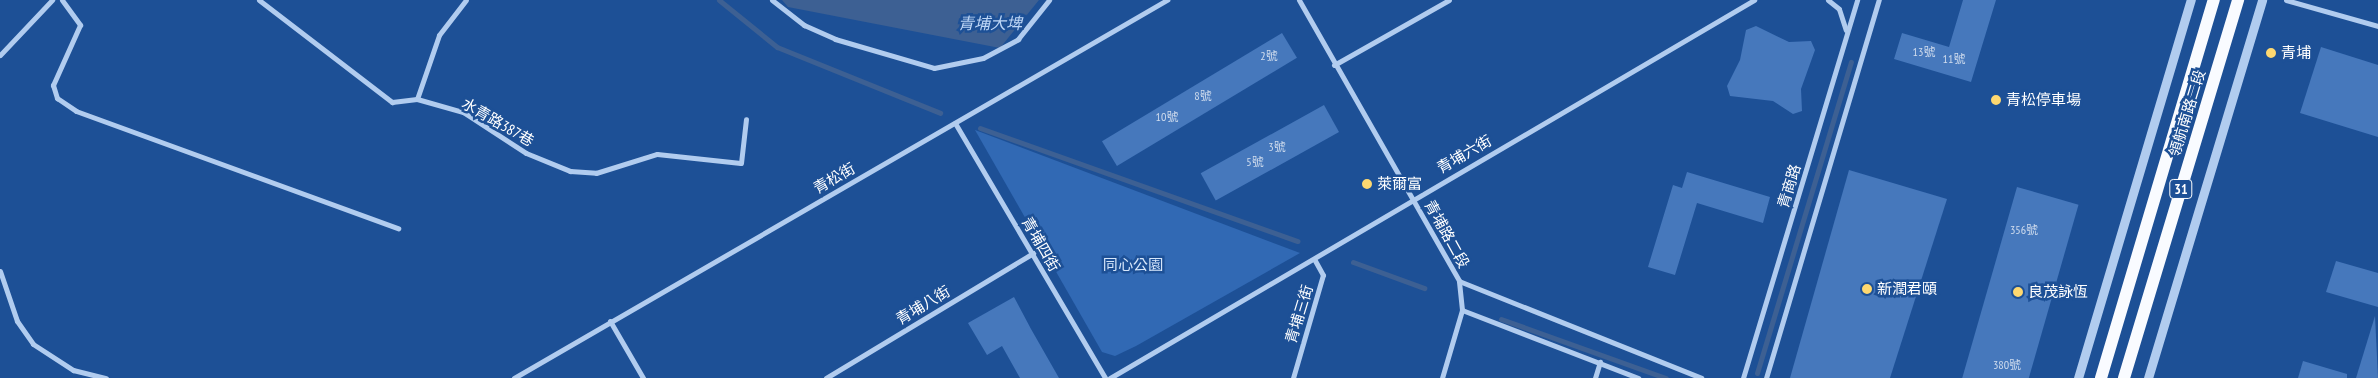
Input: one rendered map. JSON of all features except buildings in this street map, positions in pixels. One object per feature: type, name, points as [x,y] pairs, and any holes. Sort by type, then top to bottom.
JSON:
[{"type":"main road","name":"領航南路二段","points":[[2101,378],[2214,0]]},
{"type":"main road","name":"領航南路二段","points":[[2124,378],[2238,0]]},
{"type":"street","points":[[0,55],[52,0]]},
{"type":"street","points":[[62,0],[80,24],[53,85],[57,98],[76,112],[398,228]]},
{"type":"street","name":"水青路387巷","points":[[259,0],[392,102],[417,99],[463,112],[526,153],[570,171],[596,173],[657,154],[741,163],[746,119]]},
{"type":"street","points":[[417,99],[439,35],[466,0]]},
{"type":"street","points":[[772,0],[804,25],[835,39],[934,68],[983,58],[1018,39],[1049,0]]},
{"type":"street","name":"青松街","points":[[514,378],[1167,0]]},
{"type":"street","name":"青埔路二段","points":[[1299,0],[1334,65],[1413,198],[1459,281],[1700,378]]},
{"type":"street","points":[[1334,65],[1449,0]]},
{"type":"street","name":"青埔六街","points":[[1110,378],[1314,259],[1413,198],[1754,0]]},
{"type":"street","points":[[1828,0],[1839,9],[1846,30]]},
{"type":"street","name":"青商路","points":[[1743,378],[1846,30],[1857,0]]},
{"type":"street","points":[[1766,378],[1879,0]]},
{"type":"street","name":"領航南路二段","points":[[2078,378],[2191,0]]},
{"type":"street","name":"31","points":[[2148,378],[2262,0]]},
{"type":"street","points":[[2286,0],[2378,26]]},
{"type":"street","name":"青埔四街","points":[[955,123],[1105,378]]},
{"type":"street","name":"青埔八街","points":[[826,378],[1032,253]]},
{"type":"street","name":"青埔三街","points":[[1293,378],[1323,275],[1314,259]]},
{"type":"street","points":[[0,271],[17,322],[33,344],[74,370],[106,378]]},
{"type":"street","points":[[1442,378],[1462,310],[1459,281]]},
{"type":"street","points":[[1462,310],[1638,378]]},
{"type":"street","points":[[610,322],[643,378]]},
{"type":"street","points":[[1595,378],[1600,362]]},
{"type":"green space","name":"同心公園","points":[[975,130],[1300,253],[1136,346],[1115,356],[1102,352]]},
{"type":"water","name":"青埔大埤","points":[[782,0],[1039,0],[1000,48],[788,7]]},
{"type":"waterway","points":[[719,0],[777,47],[940,113]]},
{"type":"waterway","points":[[1757,373],[1851,62]]},
{"type":"waterway","points":[[980,128],[1297,241]]},
{"type":"waterway","points":[[1353,262],[1424,288]]},
{"type":"waterway","points":[[1501,319],[1666,378]]},
{"type":"place","name":"青埔","points":[[2271,53]]},
{"type":"place","name":"青松停車場","points":[[1996,100]]},
{"type":"place","name":"萊爾富","points":[[1367,184]]},
{"type":"place","name":"新潤君頤","points":[[1867,289]]},
{"type":"place","name":"良茂詠恆","points":[[2018,292]]}]
